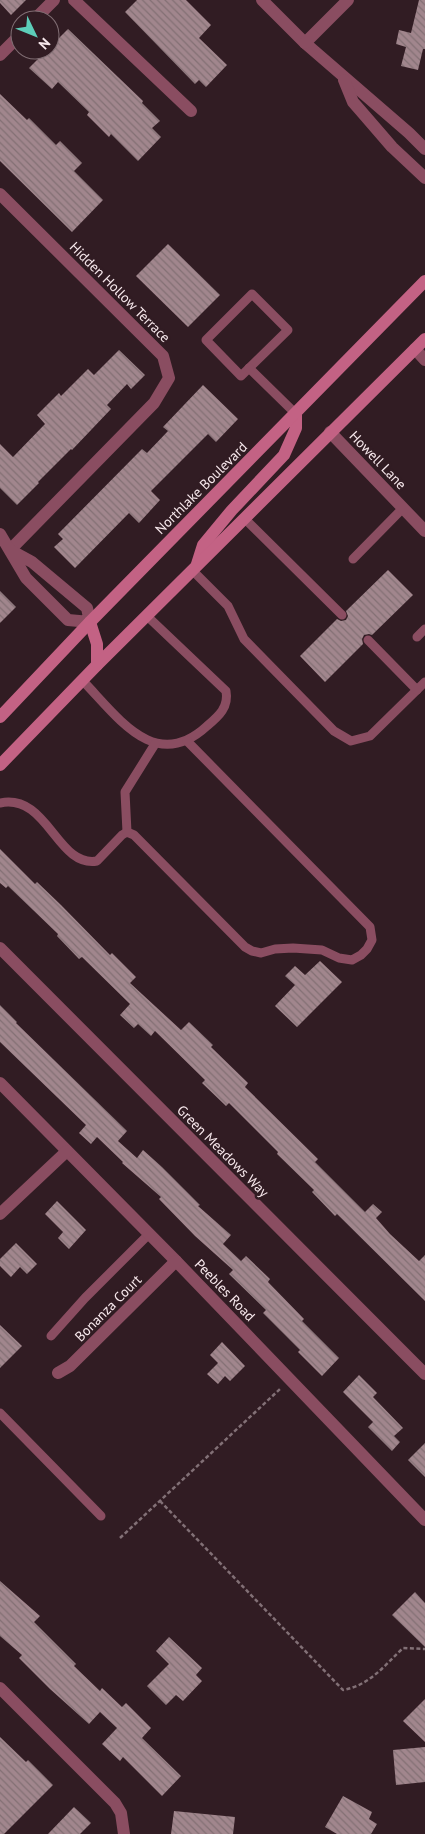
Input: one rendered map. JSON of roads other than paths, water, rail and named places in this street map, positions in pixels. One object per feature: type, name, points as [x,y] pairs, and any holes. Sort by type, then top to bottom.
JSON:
[{"type":"main road","name":"Northlake Boulevard","points":[[0,717],[90,622],[425,281]]},
{"type":"main road","points":[[0,764],[425,339]]},
{"type":"main road","points":[[194,568],[203,545],[232,510],[284,456],[296,428],[296,414]]},
{"type":"main road","points":[[90,622],[97,644],[97,665]]},
{"type":"street","points":[[44,10],[54,0]]},
{"type":"street","points":[[74,0],[191,111]]},
{"type":"street","points":[[262,0],[305,43],[425,149]]},
{"type":"street","points":[[305,43],[348,0]]},
{"type":"street","points":[[0,55],[10,45]]},
{"type":"street","points":[[342,75],[354,102],[360,110],[392,147],[425,178]]},
{"type":"street","name":"Hidden Hollow Terrace","points":[[0,194],[163,356],[169,378],[154,403],[10,550]]},
{"type":"street","points":[[415,349],[425,360]]},
{"type":"street","name":"Howell Lane","points":[[330,432],[425,531]]},
{"type":"street","points":[[0,534],[26,578],[68,620],[90,622],[86,608],[32,562],[10,550]]},
{"type":"street","name":"Green Meadows Way","points":[[0,948],[425,1374]]},
{"type":"street","name":"Peebles Road","points":[[0,1083],[176,1261],[425,1520]]},
{"type":"street","points":[[0,1214],[67,1151]]},
{"type":"street","name":"Bonanza Court","points":[[58,1373],[70,1366],[176,1261]]},
{"type":"street","points":[[0,1688],[114,1804],[121,1813],[124,1834]]},
{"type":"lane","points":[[252,294],[288,330],[249,368],[241,376],[206,340],[252,294]]},
{"type":"lane","points":[[249,368],[296,414]]},
{"type":"lane","points":[[353,559],[403,508]]},
{"type":"lane","points":[[244,518],[342,615]]},
{"type":"lane","points":[[194,568],[228,606],[244,639],[334,730],[351,741],[370,736],[425,682]]},
{"type":"lane","points":[[82,680],[122,722],[142,738],[155,744],[171,746],[188,741],[206,727],[226,705],[226,691],[147,616]]},
{"type":"lane","points":[[417,637],[425,629]]},
{"type":"lane","points":[[368,640],[417,690]]},
{"type":"lane","points":[[127,832],[139,839],[252,951],[261,953],[275,950],[322,950],[339,958],[352,960],[361,956],[367,949],[372,940],[370,927],[188,741]]},
{"type":"lane","points":[[127,832],[125,792],[155,744]]},
{"type":"lane","points":[[0,803],[14,802],[31,809],[74,855],[87,861],[97,861],[127,832]]},
{"type":"lane","points":[[51,1336],[85,1298],[149,1234]]},
{"type":"lane","points":[[0,1413],[101,1516]]}]
